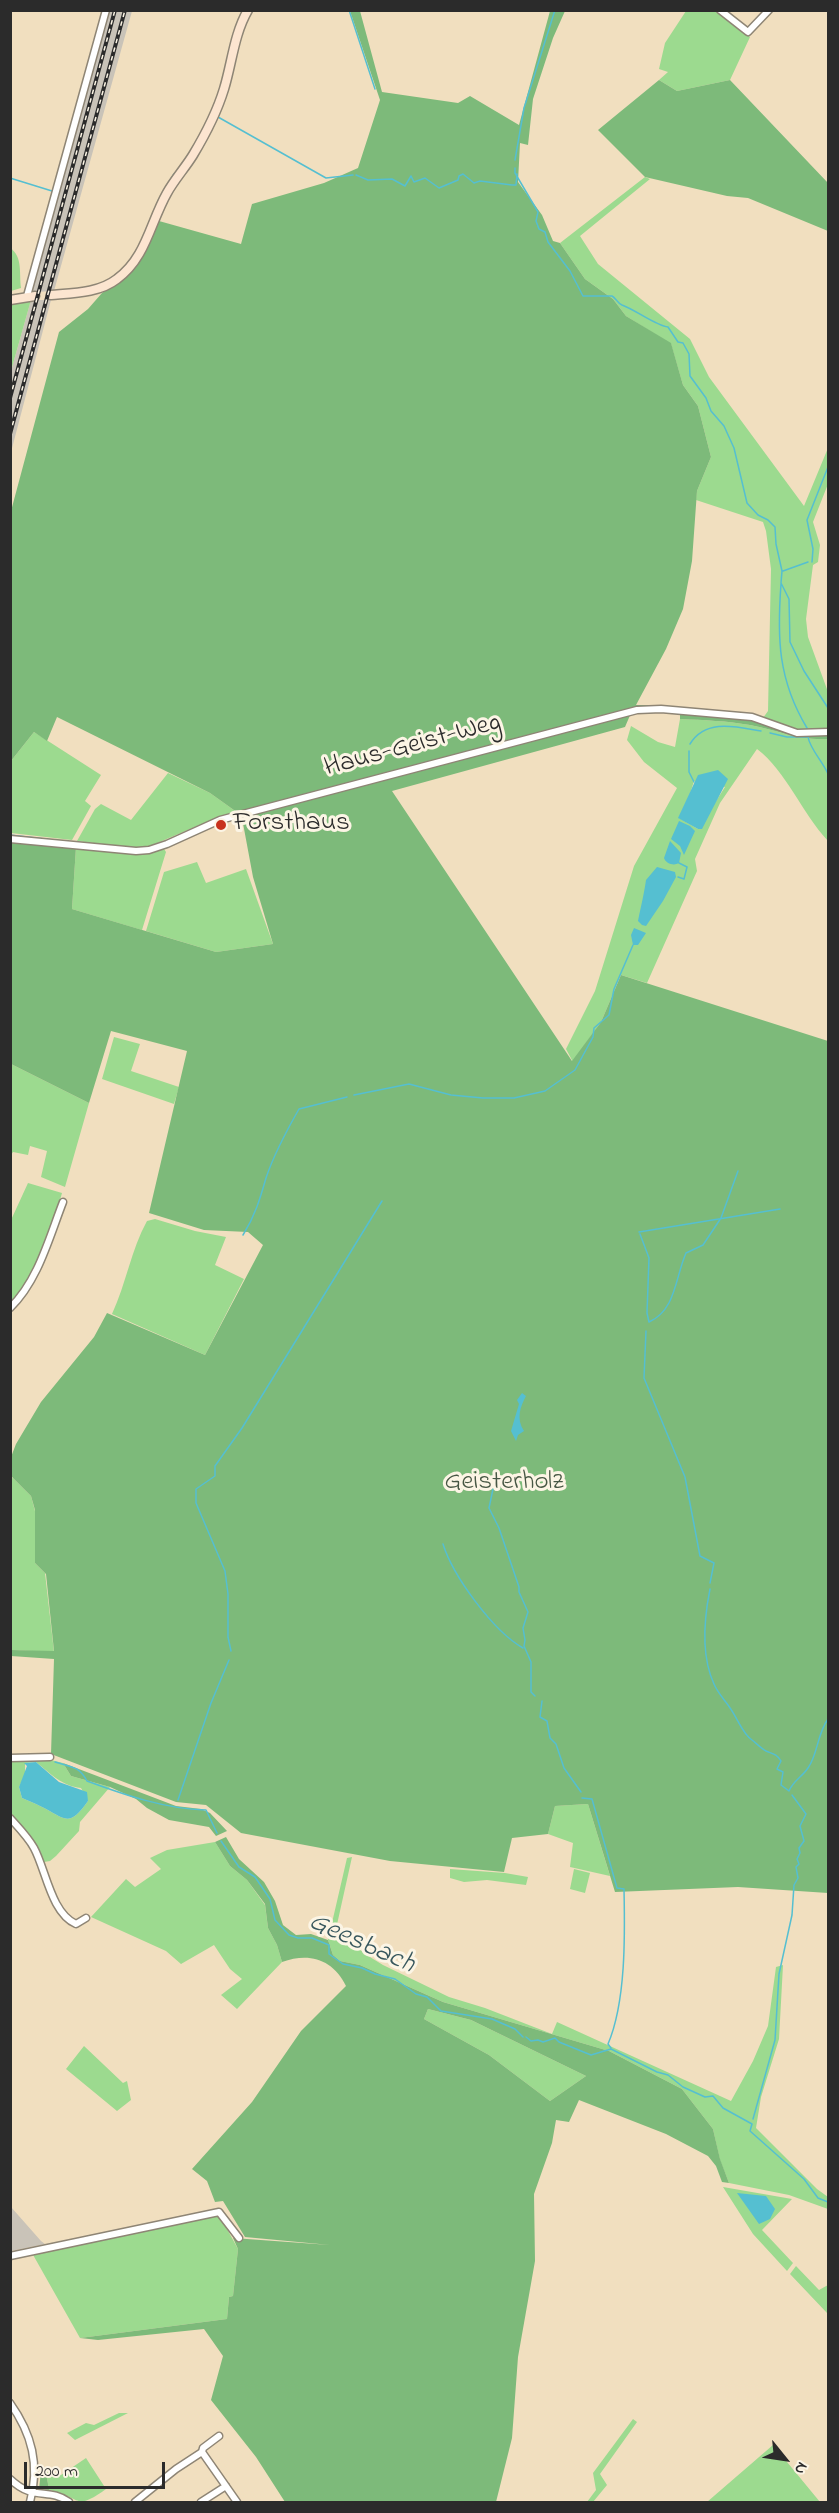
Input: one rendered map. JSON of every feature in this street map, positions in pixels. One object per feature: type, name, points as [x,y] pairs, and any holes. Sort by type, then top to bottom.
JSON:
[{"type":"main road","points":[[51,295],[78,293],[105,287],[116,281],[135,262],[147,241],[166,195],[192,157],[217,108],[239,30],[248,10]]},
{"type":"main road","points":[[10,300],[31,296]]},
{"type":"street","points":[[31,296],[106,10]]},
{"type":"street","points":[[720,10],[748,32],[769,10]]},
{"type":"street","name":"Haus-Geist-Weg","points":[[10,839],[136,851],[149,850],[220,820],[637,710],[662,709],[752,717],[797,733],[828,732]]},
{"type":"street","points":[[10,1308],[23,1296],[45,1251],[63,1202]]},
{"type":"street","points":[[10,1758],[50,1757]]},
{"type":"street","points":[[10,1818],[33,1845],[42,1866],[45,1881],[67,1920],[76,1924],[86,1918]]},
{"type":"street","points":[[10,2256],[219,2212],[239,2238]]},
{"type":"street","points":[[10,2403],[22,2420],[35,2461],[33,2493],[30,2502]]},
{"type":"street","points":[[135,2502],[176,2469],[202,2452],[203,2448],[219,2436]]},
{"type":"street","points":[[202,2452],[237,2502]]},
{"type":"street","points":[[10,2479],[20,2489],[61,2497],[69,2502]]},
{"type":"street","points":[[201,2502],[226,2486]]},
{"type":"shaded area","points":[[108,11],[132,11],[54,291],[34,292],[32,289],[38,266]]},
{"type":"shaded area","points":[[31,300],[51,300],[11,452],[11,371]]},
{"type":"shaded area","points":[[11,2207],[41,2241],[45,2244],[11,2251]]},
{"type":"green space","points":[[350,11],[360,11],[382,92],[458,103],[470,96],[519,125],[550,11],[565,11],[553,38],[533,99],[528,145],[520,143],[518,182],[542,215],[553,241],[560,243],[585,279],[613,299],[626,316],[671,343],[683,385],[698,406],[711,457],[697,491],[692,561],[683,609],[666,649],[636,705],[657,705],[752,716],[798,731],[828,730],[828,739],[798,737],[741,724],[680,719],[680,714],[648,711],[636,706],[634,709],[238,813],[210,793],[57,717],[47,741],[34,732],[11,761],[11,511],[59,332],[88,309],[102,293],[118,283],[137,264],[150,243],[159,221],[241,244],[252,204],[324,183],[358,168],[380,100]]},
{"type":"green space","points":[[686,11],[715,11],[750,37],[730,80],[677,91],[659,80],[668,72],[659,69],[665,43]]},
{"type":"green space","points":[[659,80],[677,91],[730,80],[828,183],[828,231],[748,198],[727,196],[645,177],[598,130]]},
{"type":"green space","points":[[645,177],[650,179],[580,236],[598,264],[690,339],[709,377],[804,506],[828,448],[828,484],[813,522],[820,545],[818,562],[813,565],[806,619],[808,637],[828,692],[828,730],[798,731],[763,718],[768,711],[771,569],[763,522],[696,500],[697,491],[711,457],[698,406],[683,385],[671,344],[626,316],[613,299],[585,279],[560,243]]},
{"type":"green space","points":[[10,248],[19,260],[21,288],[11,291]]},
{"type":"green space","points":[[31,300],[11,371],[11,304]]},
{"type":"green space","name":"Geisterholz","points":[[631,713],[625,727],[392,791],[572,1061],[601,1022],[621,975],[828,1041],[828,1893],[738,1887],[615,1892],[588,1804],[555,1806],[548,1834],[512,1838],[504,1872],[390,1861],[241,1833],[206,1805],[176,1802],[51,1754],[54,1659],[11,1656],[11,1650],[54,1651],[46,1574],[35,1563],[35,1510],[31,1496],[11,1476],[11,1457],[16,1444],[41,1402],[94,1337],[107,1313],[205,1355],[263,1245],[248,1232],[204,1230],[149,1213],[187,1051],[111,1031],[89,1103],[11,1064],[11,841],[76,847],[72,909],[216,952],[273,944],[253,877],[242,818]]},
{"type":"green space","points":[[680,719],[741,724],[798,737],[828,739],[828,841],[777,769],[757,749],[720,803],[695,859],[697,871],[647,983],[621,975],[601,1022],[573,1062],[566,1049],[595,991],[634,866],[677,788],[644,762],[627,740],[631,726],[658,742],[675,747]],"holes":[[[694,781],[725,787],[698,829],[679,818]]]},
{"type":"green space","points":[[34,732],[101,775],[85,801],[91,806],[72,840],[11,833],[11,761]]},
{"type":"green space","points":[[168,773],[210,793],[238,813],[202,824],[150,846],[136,848],[77,841],[95,809],[101,804],[131,820]]},
{"type":"green space","points":[[76,847],[136,855],[164,849],[166,852],[142,930],[72,909]]},
{"type":"green space","points":[[197,862],[206,883],[246,869],[273,944],[216,952],[146,931],[164,872]]},
{"type":"green space","points":[[114,1037],[140,1044],[131,1071],[179,1087],[174,1104],[102,1079]]},
{"type":"green space","points":[[11,1064],[89,1103],[65,1187],[41,1177],[47,1151],[30,1146],[28,1155],[13,1152],[11,1155]]},
{"type":"green space","points":[[28,1183],[62,1193],[35,1266],[20,1292],[11,1302],[11,1220]]},
{"type":"green space","points":[[155,1219],[195,1231],[226,1237],[215,1265],[244,1279],[205,1355],[112,1314],[141,1232],[147,1221]]},
{"type":"green space","points":[[13,1478],[31,1496],[35,1511],[35,1563],[45,1573],[54,1652],[11,1650],[10,1479]]},
{"type":"green space","points":[[51,1760],[63,1763],[71,1776],[110,1787],[80,1822],[79,1831],[50,1861],[44,1862],[11,1813],[11,1761]],"holes":[[[36,1762],[62,1782],[81,1788],[88,1801],[75,1816],[66,1819],[60,1817],[22,1798],[19,1787],[25,1775],[25,1763]]]},
{"type":"green space","points":[[63,1763],[176,1806],[201,1809],[210,1813],[227,1831],[216,1836],[209,1827],[169,1820],[136,1799],[110,1787],[71,1776]]},
{"type":"green space","points":[[588,1804],[610,1876],[570,1867],[573,1843],[548,1834],[555,1806]]},
{"type":"green space","points":[[226,1837],[239,1859],[264,1882],[275,1901],[283,1925],[296,1935],[311,1934],[328,1940],[333,1955],[340,1961],[360,1965],[443,2002],[609,2051],[682,2089],[713,2129],[720,2159],[729,2183],[722,2182],[716,2166],[708,2156],[666,2134],[579,2100],[569,2122],[556,2120],[552,2143],[534,2194],[535,2261],[518,2357],[512,2438],[496,2502],[285,2502],[256,2457],[211,2400],[223,2356],[204,2329],[98,2340],[80,2338],[227,2319],[229,2297],[233,2296],[238,2249],[233,2238],[330,2245],[245,2237],[223,2201],[215,2202],[207,2181],[192,2169],[252,2102],[301,2031],[346,1986],[334,1969],[319,1960],[302,1958],[282,1962],[277,1945],[268,1928],[265,1904],[247,1880],[230,1866],[215,1842]],"holes":[[[428,2009],[471,2020],[586,2076],[550,2101],[489,2055],[424,2019]]]},
{"type":"green space","points":[[215,1842],[230,1866],[247,1880],[265,1905],[268,1928],[277,1945],[282,1962],[237,2009],[221,1995],[242,1979],[230,1969],[214,1945],[181,1964],[166,1951],[91,1917],[126,1879],[135,1887],[161,1869],[150,1858],[167,1850]]},
{"type":"green space","points":[[352,1857],[336,1929],[365,1954],[449,1997],[485,2008],[552,2034],[557,2022],[731,2101],[753,2061],[768,2026],[776,1967],[783,1965],[779,2039],[761,2097],[756,2128],[817,2189],[828,2197],[828,2209],[789,2195],[729,2183],[720,2160],[713,2129],[682,2089],[609,2051],[443,2002],[360,1965],[340,1961],[333,1955],[328,1940],[347,1858]]},
{"type":"green space","points":[[450,1869],[528,1877],[526,1885],[487,1880],[464,1882],[450,1878]]},
{"type":"green space","points":[[574,1869],[590,1873],[585,1893],[570,1889]]},
{"type":"green space","points":[[428,2009],[471,2020],[586,2076],[550,2101],[489,2055],[424,2019]]},
{"type":"green space","points":[[84,2046],[123,2083],[127,2081],[131,2100],[117,2111],[66,2069]]},
{"type":"green space","points":[[723,2187],[792,2199],[762,2230],[793,2263],[787,2271],[753,2234]]},
{"type":"green space","points":[[214,2215],[221,2218],[238,2249],[233,2296],[229,2297],[227,2319],[80,2338],[32,2253]]},
{"type":"green space","points":[[796,2266],[819,2290],[828,2285],[827,2313],[790,2274]]},
{"type":"green space","points":[[119,2413],[128,2413],[75,2440],[67,2433],[86,2423],[94,2425]]},
{"type":"green space","points":[[633,2419],[637,2422],[600,2474],[607,2485],[593,2502],[587,2502],[596,2490],[593,2473]]},
{"type":"green space","points":[[773,2445],[820,2502],[707,2502]]},
{"type":"green space","points":[[86,2458],[106,2489],[83,2501],[49,2490],[46,2472],[61,2475]]},
{"type":"green space","points":[[41,2471],[46,2472],[49,2490],[39,2489]]},
{"type":"water","points":[[718,770],[728,779],[702,829],[678,818],[698,775]]},
{"type":"water","points":[[679,821],[695,831],[684,855],[680,846],[671,839]]},
{"type":"water","points":[[670,841],[681,853],[677,864],[668,863],[664,858]]},
{"type":"water","points":[[657,867],[675,872],[676,877],[646,926],[638,921],[646,880]]},
{"type":"water","points":[[634,928],[646,933],[638,945],[633,945],[631,935]]},
{"type":"water","points":[[522,1393],[526,1396],[520,1413],[520,1422],[524,1431],[518,1435],[516,1441],[511,1431],[519,1404],[517,1400]]},
{"type":"water","points":[[36,1762],[59,1782],[87,1792],[88,1801],[75,1816],[66,1819],[60,1817],[22,1798],[19,1787],[27,1766],[24,1763]]},
{"type":"water","points":[[737,2193],[766,2196],[775,2209],[770,2219],[759,2224]]},
{"type":"waterway","points":[[349,10],[375,89]]},
{"type":"waterway","points":[[515,160],[524,108],[555,10]]},
{"type":"waterway","points":[[218,117],[326,178],[353,175]]},
{"type":"waterway","points":[[515,168],[515,173],[538,212],[536,221],[539,229],[545,232],[548,242],[570,271],[583,296],[612,296],[620,304],[668,327],[678,342],[683,343],[689,354],[690,376],[706,398],[711,411],[724,426],[734,448],[747,503],[758,515],[775,527],[782,571],[781,583],[789,599],[790,642],[804,671],[828,708]]},
{"type":"waterway","points":[[158,201],[174,174]]},
{"type":"waterway","points":[[356,175],[368,180],[392,179],[405,186],[411,176],[414,182],[425,178],[439,188],[458,180],[463,174],[474,183],[480,181],[516,185],[517,174]]},
{"type":"waterway","points":[[10,178],[52,191]]},
{"type":"waterway","points":[[812,562],[813,549],[807,520],[828,467]]},
{"type":"waterway","points":[[783,571],[808,562]]},
{"type":"waterway","points":[[781,584],[779,623],[785,676],[797,710],[807,728]]},
{"type":"waterway","points":[[690,744],[704,730],[713,727],[732,726],[761,731]]},
{"type":"waterway","points":[[770,733],[787,737],[808,737],[828,774]]},
{"type":"waterway","points":[[689,751],[689,772],[694,782]]},
{"type":"waterway","points":[[10,835],[71,842]]},
{"type":"waterway","points":[[678,877],[684,879],[687,867],[679,863]]},
{"type":"waterway","points":[[354,1095],[409,1084],[451,1095],[483,1098],[514,1098],[545,1091],[575,1070],[593,1037],[594,1028],[609,1015],[614,989],[633,945]]},
{"type":"waterway","points":[[243,1235],[254,1214],[269,1169],[299,1109],[347,1097]]},
{"type":"waterway","points":[[640,1234],[649,1258],[647,1313],[649,1322],[658,1317],[670,1301],[686,1253],[703,1245],[721,1218],[738,1171]]},
{"type":"waterway","points":[[231,1651],[228,1637],[228,1594],[225,1571],[196,1503],[196,1489],[215,1476],[215,1466],[242,1428],[382,1201]]},
{"type":"waterway","points":[[639,1232],[780,1209]]},
{"type":"waterway","points":[[646,1331],[644,1378],[685,1477],[700,1556],[714,1563],[710,1583]]},
{"type":"waterway","points":[[493,1489],[489,1508],[499,1528],[519,1592],[528,1612],[523,1628],[524,1646],[531,1662],[531,1692],[535,1696]]},
{"type":"waterway","points":[[443,1544],[448,1557],[475,1602],[499,1629],[523,1648]]},
{"type":"waterway","points":[[710,1589],[706,1613],[705,1650],[714,1684],[746,1734],[763,1749],[775,1754],[781,1761],[777,1769],[783,1772],[781,1785],[789,1791],[806,1771],[814,1757],[828,1719]]},
{"type":"waterway","points":[[178,1800],[211,1703],[229,1660]]},
{"type":"waterway","points":[[542,1701],[540,1717],[547,1721],[550,1738],[556,1744],[564,1768],[581,1792]]},
{"type":"waterway","name":"Geesbach","points":[[55,1762],[78,1770],[87,1781],[131,1796],[175,1807],[206,1810],[217,1833]]},
{"type":"waterway","points":[[753,2119],[775,2040],[779,1974],[792,1915],[794,1885],[798,1878],[796,1867],[799,1864],[797,1859],[800,1853],[799,1848],[804,1841],[800,1826],[806,1814],[792,1795]]},
{"type":"waterway","points":[[582,1798],[592,1799],[617,1888],[624,1889],[623,1968],[618,2009],[608,2044],[611,2048]]},
{"type":"waterway","name":"Geesbach","points":[[221,1841],[239,1867],[255,1877],[270,1899],[275,1920],[289,1935],[298,1938],[312,1938],[329,1945],[329,1954],[343,1964],[395,1979],[416,1994],[427,1997],[441,2011],[492,2019],[515,2029],[523,2037]]},
{"type":"waterway","name":"Geesbach","points":[[526,2037],[531,2041],[543,2042],[555,2038],[559,2042],[591,2055],[611,2049],[657,2072],[668,2075],[683,2087],[705,2097],[713,2096],[723,2108],[752,2124],[750,2131],[804,2179],[818,2198],[828,2202]]},
{"type":"railway","points":[[10,398],[115,10]]},
{"type":"railway","points":[[10,434],[125,10]]},
{"type":"place","name":"Forsthaus","points":[[221,825]]}]
